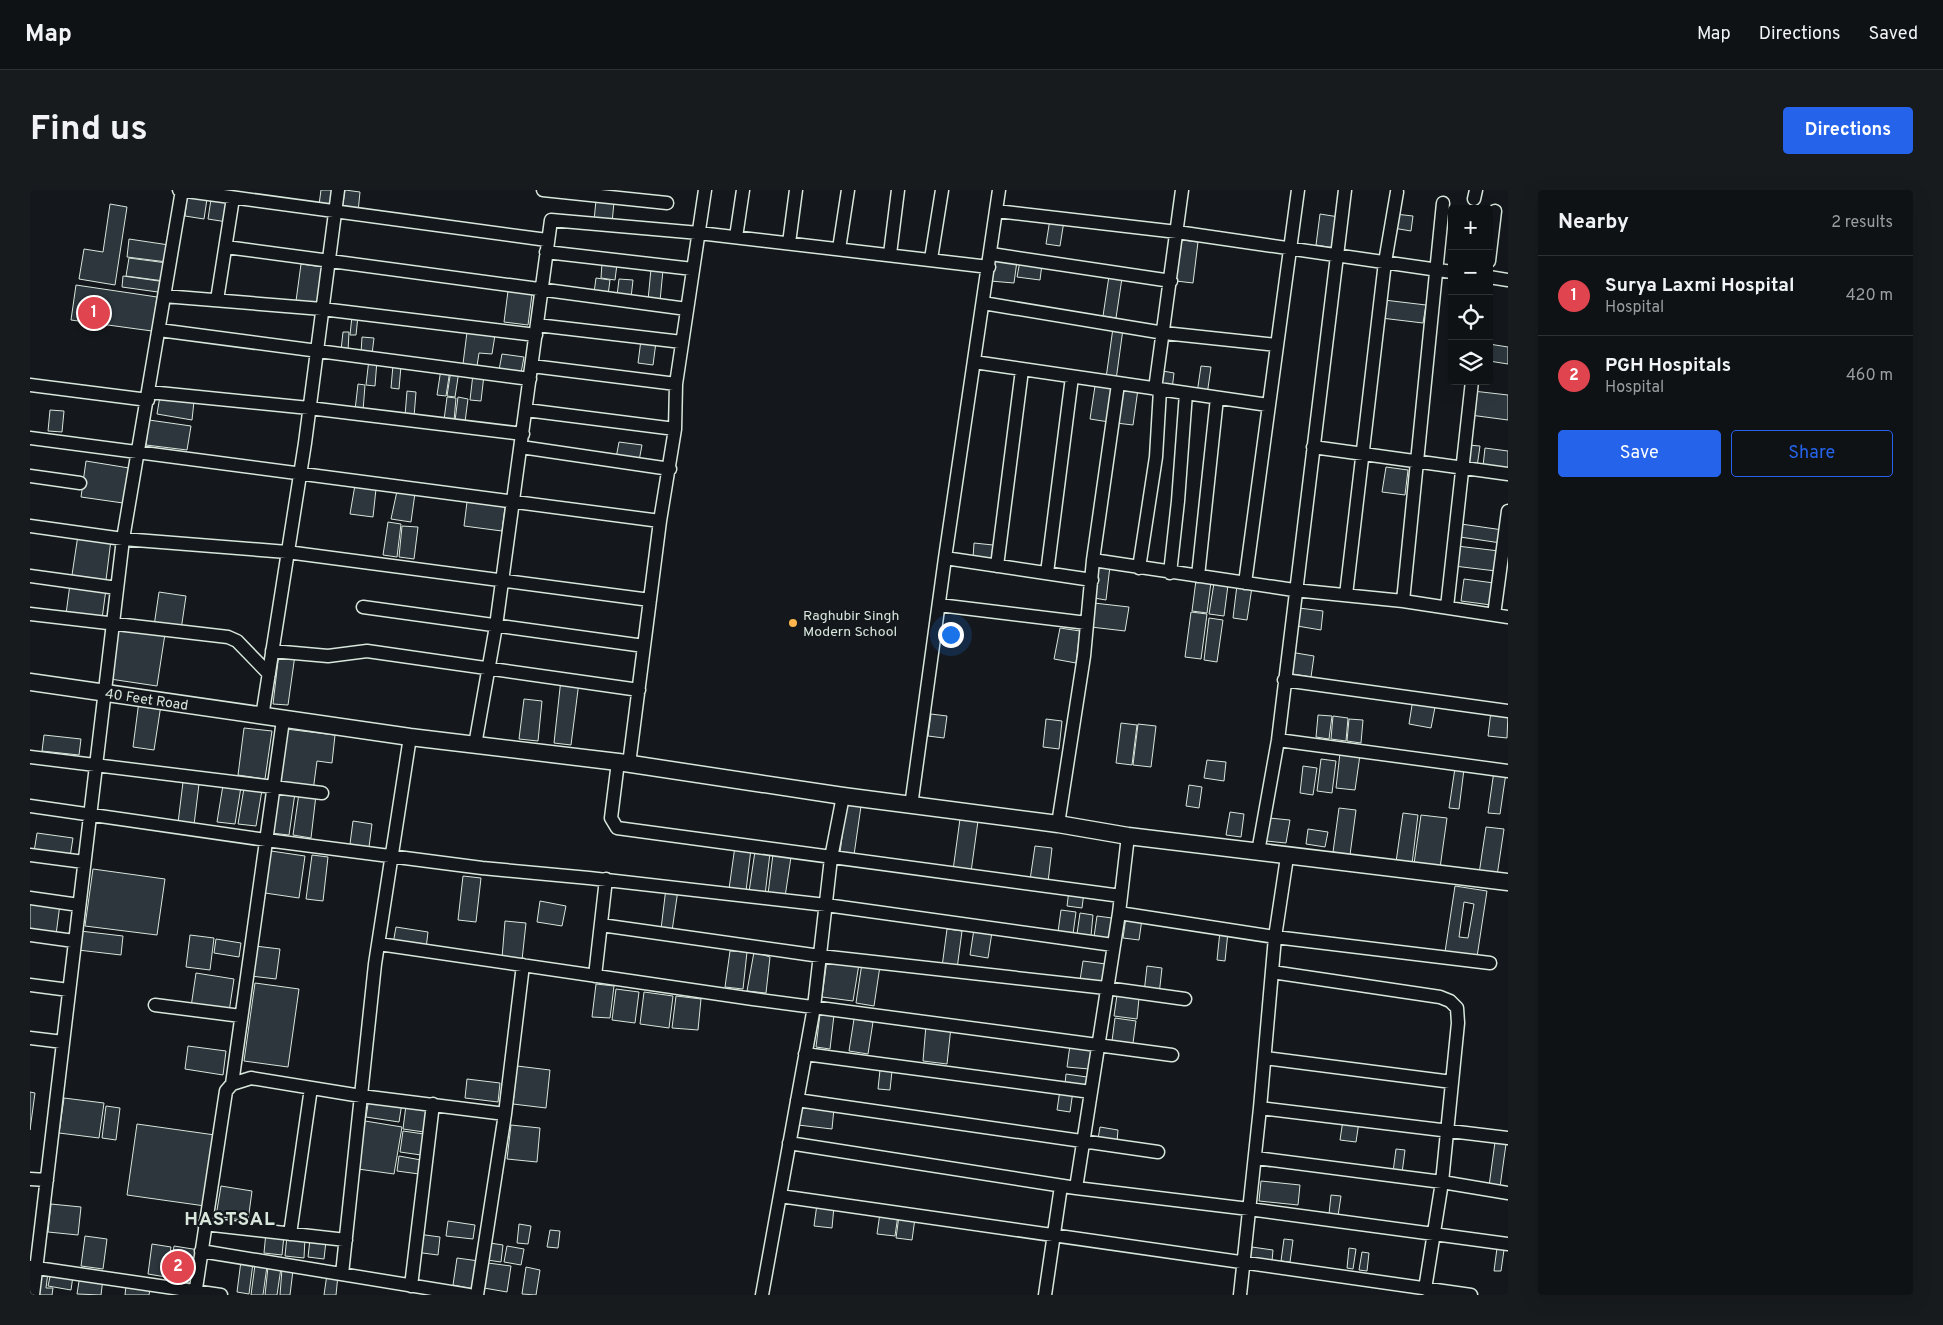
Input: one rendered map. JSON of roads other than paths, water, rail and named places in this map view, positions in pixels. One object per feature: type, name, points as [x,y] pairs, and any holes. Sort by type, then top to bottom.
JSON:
[{"type":"street","points":[[33,1295],[33,1268],[47,1180],[68,990],[123,539],[181,190],[335,211],[693,269]]},
{"type":"street","points":[[262,717],[309,408],[338,190]]},
{"type":"street","points":[[543,190],[668,203]]},
{"type":"street","points":[[705,190],[676,384],[675,429],[660,521],[639,690],[611,818],[617,828],[1121,896]]},
{"type":"street","points":[[736,237],[742,190]]},
{"type":"street","points":[[789,243],[796,190]]},
{"type":"street","points":[[839,249],[848,190]]},
{"type":"street","points":[[890,254],[898,190]]},
{"type":"street","points":[[930,260],[942,190]]},
{"type":"street","points":[[911,806],[945,558],[1000,190]]},
{"type":"street","points":[[1139,568],[1156,457],[1157,389],[1182,190]]},
{"type":"street","points":[[1245,583],[1298,190]]},
{"type":"street","points":[[1258,852],[1278,740],[1294,590],[1345,190]]},
{"type":"street","points":[[1346,595],[1385,262],[1397,192]]},
{"type":"street","points":[[217,300],[233,198]]},
{"type":"street","points":[[1403,601],[1443,203]]},
{"type":"street","points":[[997,211],[1177,232],[1448,271]]},
{"type":"street","points":[[1490,250],[1495,211]]},
{"type":"street","points":[[475,745],[496,626],[537,330],[549,222],[554,218],[890,254],[930,260],[990,260],[1170,281]]},
{"type":"street","points":[[226,247],[687,309]]},
{"type":"street","points":[[1493,278],[1508,280]]},
{"type":"street","points":[[164,296],[682,342]]},
{"type":"street","points":[[983,303],[1164,333],[1277,345]]},
{"type":"street","points":[[159,330],[317,352],[676,384]]},
{"type":"street","points":[[974,362],[1268,405]]},
{"type":"street","points":[[997,566],[1022,370]]},
{"type":"street","points":[[1047,573],[1072,377]]},
{"type":"street","points":[[1058,824],[1087,623],[1093,560],[1118,384]]},
{"type":"street","points":[[30,385],[309,408],[523,434]]},
{"type":"street","points":[[1447,607],[1472,385]]},
{"type":"street","points":[[1170,573],[1178,501],[1186,393]]},
{"type":"street","points":[[1198,576],[1217,398]]},
{"type":"street","points":[[526,410],[675,429]]},
{"type":"street","points":[[30,438],[660,521]]},
{"type":"street","points":[[521,447],[670,468]]},
{"type":"street","points":[[1313,447],[1462,470],[1508,474]]},
{"type":"street","points":[[30,476],[80,483]]},
{"type":"street","points":[[1494,615],[1508,512]]},
{"type":"street","points":[[30,526],[123,539],[287,552],[650,600]]},
{"type":"street","points":[[945,558],[1092,580]]},
{"type":"street","points":[[1093,560],[1294,590],[1403,601],[1508,616]]},
{"type":"street","points":[[30,576],[117,588]]},
{"type":"street","points":[[939,605],[1087,623]]},
{"type":"street","points":[[363,607],[644,646]]},
{"type":"street","points":[[30,614],[228,637],[237,641],[268,674]]},
{"type":"street","points":[[272,651],[328,656],[367,651],[639,690]]},
{"type":"street","points":[[1284,680],[1508,711]]},
{"type":"street","name":"40 Feet Road","points":[[30,682],[283,720],[624,763],[911,806],[1058,824],[1128,836],[1287,857],[1508,882]]},
{"type":"street","points":[[232,1084],[283,720]]},
{"type":"street","points":[[342,1274],[378,944],[410,737]]},
{"type":"street","points":[[1278,740],[1508,771]]},
{"type":"street","points":[[30,757],[322,793]]},
{"type":"street","points":[[762,1295],[814,1007],[832,858],[843,796]]},
{"type":"street","points":[[30,806],[266,840],[482,868],[826,905],[1113,945]]},
{"type":"street","points":[[1076,1188],[1119,913],[1128,836]]},
{"type":"street","points":[[30,855],[84,862]]},
{"type":"street","points":[[1240,1295],[1256,1158],[1275,938],[1287,857]]},
{"type":"street","points":[[596,976],[606,880]]},
{"type":"street","points":[[30,898],[79,904]]},
{"type":"street","points":[[1119,913],[1275,938],[1490,963]]},
{"type":"street","points":[[601,925],[820,956],[1106,988],[1185,999]]},
{"type":"street","points":[[30,935],[74,941]]},
{"type":"street","points":[[378,944],[814,1007],[1172,1055]]},
{"type":"street","points":[[477,1295],[505,1114],[523,965]]},
{"type":"street","points":[[1272,972],[1440,997],[1450,1001],[1457,1008],[1448,1130],[1442,1182],[1425,1289]]},
{"type":"street","points":[[30,985],[68,990]]},
{"type":"street","points":[[155,1005],[241,1016]]},
{"type":"street","points":[[30,1038],[62,1042]]},
{"type":"street","points":[[805,1054],[1091,1092]]},
{"type":"street","points":[[1265,1058],[1452,1082]]},
{"type":"street","points":[[195,1293],[204,1224],[226,1091],[232,1084],[251,1078],[361,1096],[505,1114]]},
{"type":"street","points":[[290,1234],[311,1088]]},
{"type":"street","points":[[797,1100],[1158,1152]]},
{"type":"street","points":[[411,1286],[433,1104]]},
{"type":"street","points":[[1260,1108],[1508,1138]]},
{"type":"street","points":[[789,1143],[1061,1186],[1250,1209],[1508,1244]]},
{"type":"street","points":[[1256,1158],[1442,1182],[1508,1194]]},
{"type":"street","points":[[30,1178],[47,1180]]},
{"type":"street","points":[[1045,1295],[1061,1186]]},
{"type":"street","points":[[780,1196],[1471,1295]]},
{"type":"street","points":[[204,1224],[346,1240]]},
{"type":"street","points":[[200,1251],[469,1295]]},
{"type":"street","points":[[33,1268],[195,1293],[221,1295]]},
{"type":"place","name":"Surya Laxmi Hospital","points":[[94,313]]},
{"type":"place","name":"Raghubir Singh Modern School","points":[[793,623]]},
{"type":"place","name":"PGH Hospitals","points":[[178,1267]]},
{"type":"district","name":"HASTSAL","points":[[230,1218]]}]
